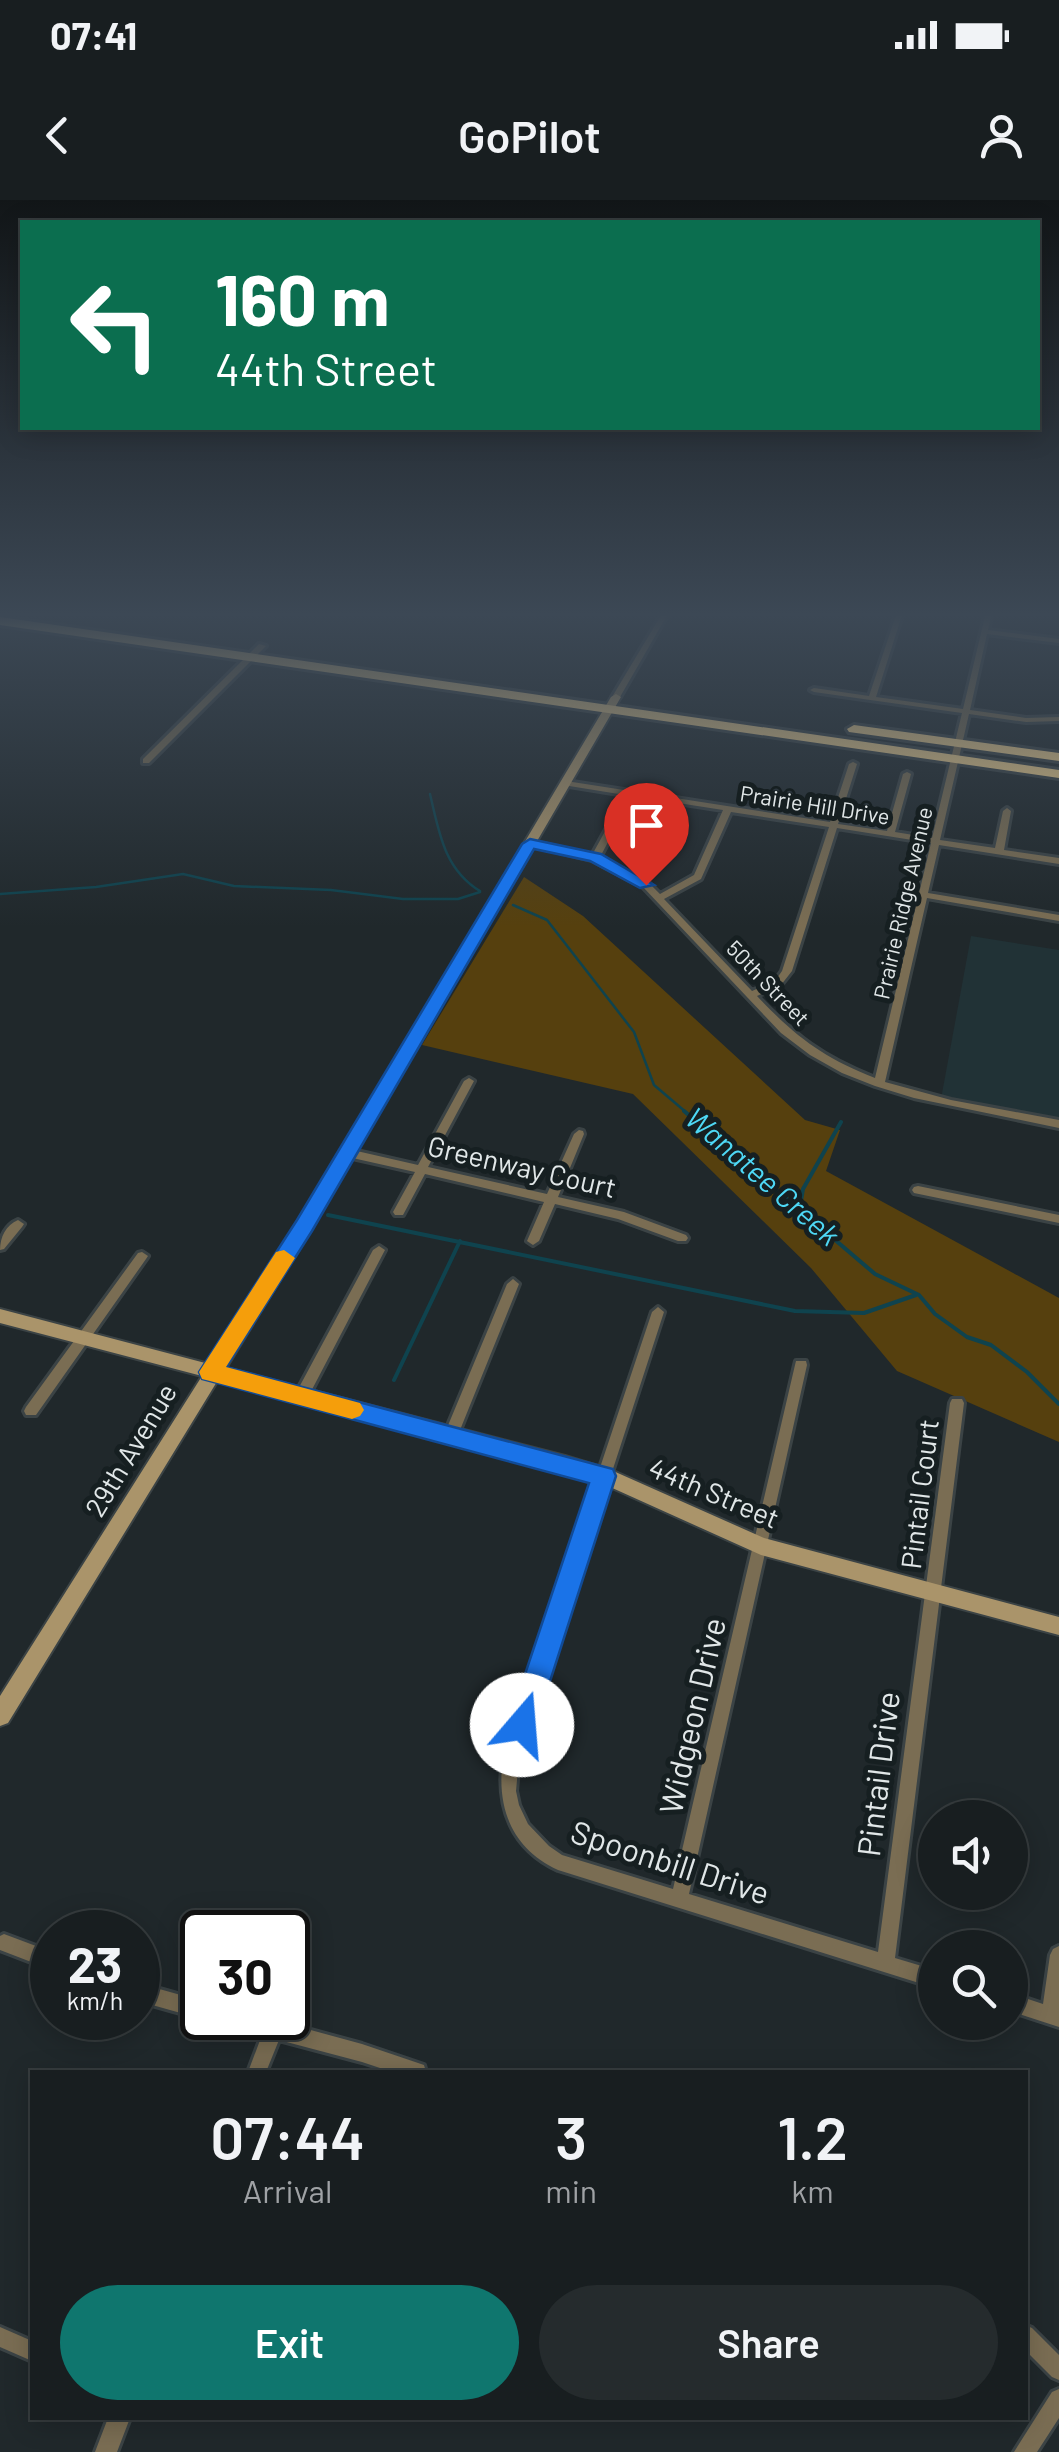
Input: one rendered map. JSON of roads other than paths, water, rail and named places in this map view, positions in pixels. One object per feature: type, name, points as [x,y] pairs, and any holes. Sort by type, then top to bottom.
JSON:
[{"type":"highway","points":[[713,717],[956,751],[1059,757]]},
{"type":"highway","points":[[956,751],[1059,774]]},
{"type":"street","points":[[146,760],[190,717]]},
{"type":"street","name":"29th Avenue","points":[[0,1716],[348,1153],[604,717]]},
{"type":"street","name":"Prairie Ridge Avenue","points":[[879,1084],[965,717]]},
{"type":"street","points":[[1008,717],[1059,719]]},
{"type":"street","points":[[750,994],[778,983],[788,972],[853,764]]},
{"type":"street","points":[[890,834],[906,774]]},
{"type":"street","name":"Prairie Hill Drive","points":[[566,782],[1059,861]]},
{"type":"street","points":[[595,858],[630,793]]},
{"type":"street","points":[[659,898],[698,877],[728,808]]},
{"type":"street","points":[[999,852],[1006,810]]},
{"type":"street","name":"50th Street","points":[[530,844],[595,858],[630,875],[659,898],[802,1046],[842,1070],[879,1084],[1059,1124]]},
{"type":"street","points":[[923,895],[1059,918]]},
{"type":"street","points":[[399,1212],[469,1081]]},
{"type":"street","points":[[533,1241],[579,1134]]},
{"type":"street","name":"Greenway Court","points":[[348,1153],[551,1198],[682,1238]]},
{"type":"street","points":[[918,1190],[1059,1219]]},
{"type":"street","points":[[0,1246],[18,1224]]},
{"type":"street","points":[[301,1396],[378,1250]]},
{"type":"street","points":[[31,1410],[142,1256]]},
{"type":"street","points":[[451,1435],[514,1284]]},
{"type":"street","name":"Spoonbill Drive","points":[[658,1312],[511,1758],[505,1789],[513,1815],[532,1844],[558,1862],[918,1974]]},
{"type":"street","name":"44th Street","points":[[0,1316],[604,1476],[760,1546],[1059,1626]]},
{"type":"street","name":"Widgeon Drive","points":[[680,1898],[801,1365]]},
{"type":"street","name":"Pintail Court","points":[[933,1592],[957,1402]]},
{"type":"street","name":"Pintail Drive","points":[[885,1964],[933,1592]]},
{"type":"street","points":[[4,1942],[30,1952]]},
{"type":"street","points":[[1028,2008],[1055,2017],[1059,1954]]},
{"type":"street","points":[[310,2039],[410,2070]]},
{"type":"street","points":[[258,2070],[269,2040]]},
{"type":"street","points":[[0,2337],[30,2349]]},
{"type":"street","points":[[1028,2338],[1059,2370]]},
{"type":"street","points":[[1025,2452],[1059,2399]]},
{"type":"street","points":[[106,2452],[118,2420]]},
{"type":"waterway","points":[[430,794],[440,836],[451,861],[480,891]]},
{"type":"waterway","name":"Wanatee Creek","points":[[0,894],[96,887],[183,874],[234,886],[331,890],[403,899],[458,899],[480,892]]},
{"type":"waterway","name":"Wanatee Creek","points":[[513,905],[547,920],[634,1032],[654,1085],[687,1113]]},
{"type":"waterway","name":"Wanatee Creek","points":[[684,1111],[875,1274],[919,1295],[935,1314],[967,1337],[991,1345],[1027,1372],[1059,1404]]},
{"type":"waterway","points":[[800,1207],[803,1189],[841,1122]]},
{"type":"waterway","points":[[328,1215],[460,1242]]},
{"type":"waterway","points":[[394,1380],[460,1242]]},
{"type":"waterway","points":[[460,1242],[795,1311],[864,1313],[916,1295]]}]
